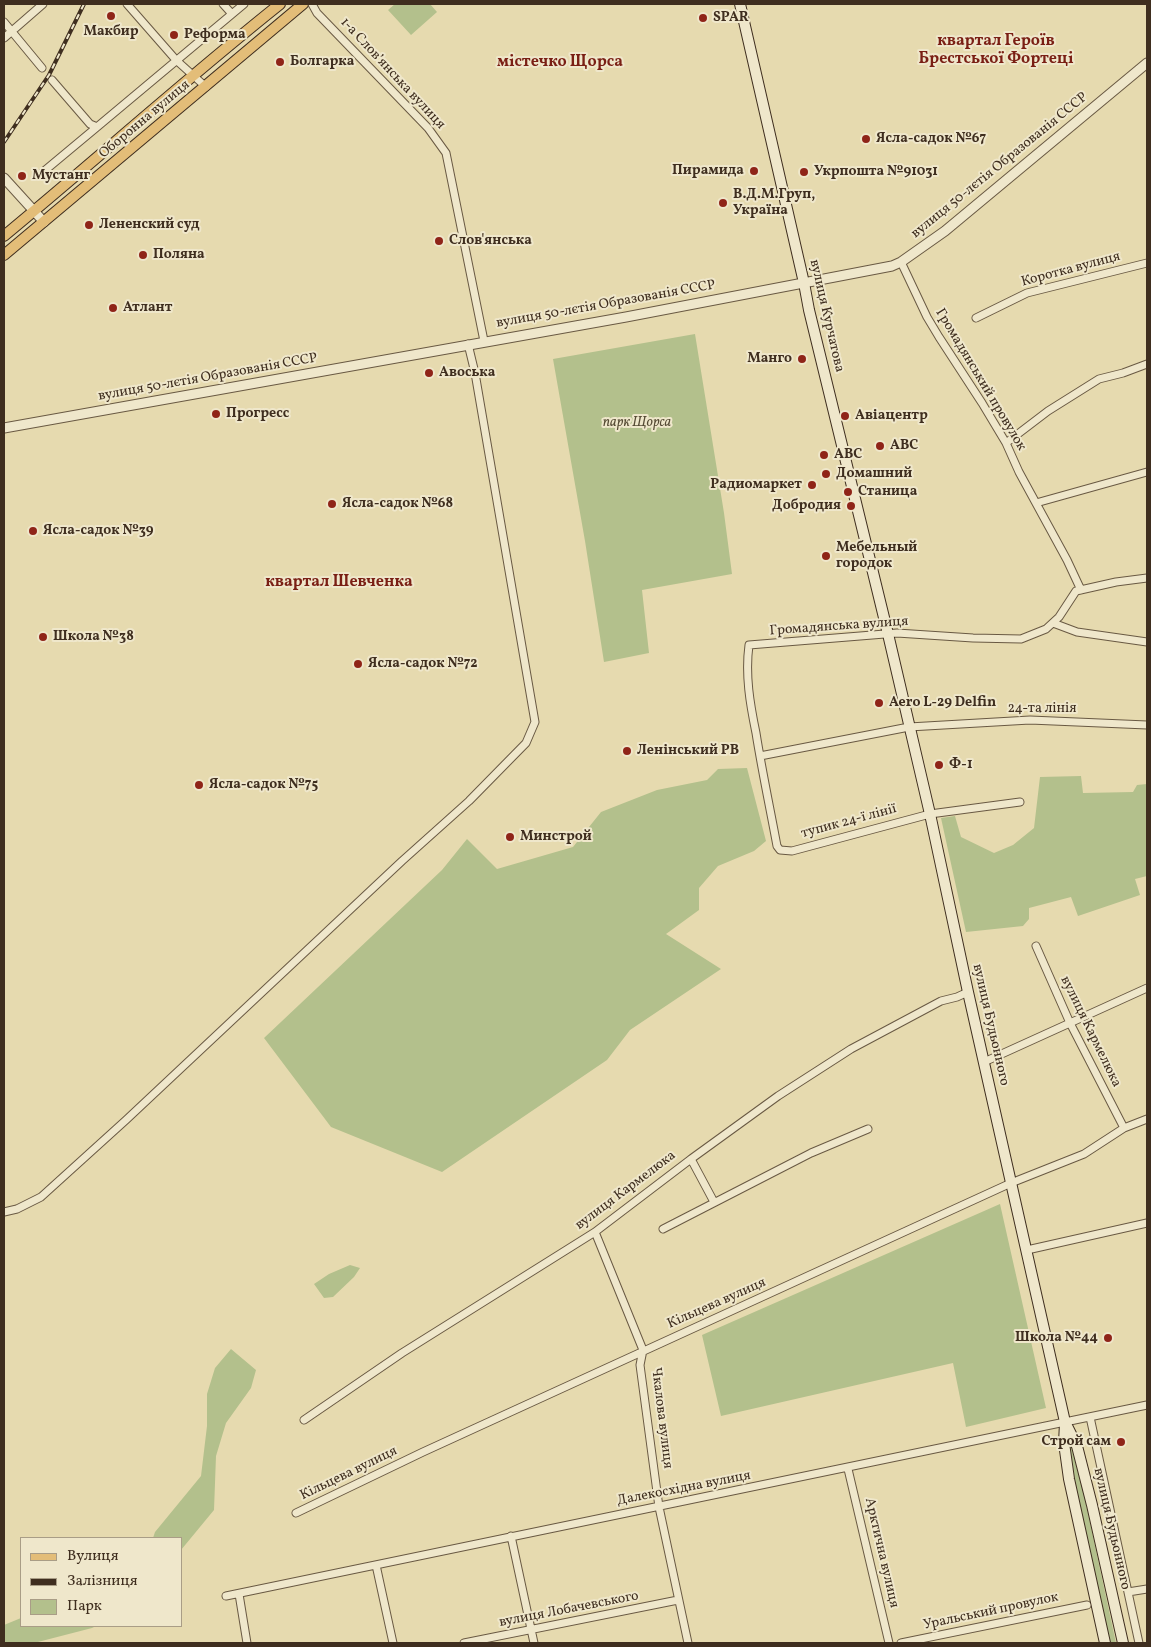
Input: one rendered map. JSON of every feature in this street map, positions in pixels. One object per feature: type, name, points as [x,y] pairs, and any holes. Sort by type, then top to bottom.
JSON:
[{"type":"main road","name":"Оборонна вулиця","points":[[4,236],[194,76],[208,61],[280,4]]},
{"type":"main road","name":"Оборонна вулиця","points":[[4,255],[303,4]]},
{"type":"main road","name":"вулиця Курчатова","points":[[740,4],[809,310],[888,634]]},
{"type":"main road","name":"вулиця Будьонного","points":[[888,634],[1066,1422],[1077,1446],[1123,1643]]},
{"type":"main road","name":"вулиця Будьонного","points":[[1066,1422],[1064,1443],[1069,1479],[1105,1643]]},
{"type":"street","points":[[4,38],[43,4]]},
{"type":"street","points":[[127,4],[176,60],[206,87]]},
{"type":"street","points":[[223,4],[232,14]]},
{"type":"street","points":[[43,172],[244,4]]},
{"type":"street","name":"1-а Слов’янська вулиця","points":[[312,4],[317,13],[428,128],[446,153],[484,341]]},
{"type":"street","points":[[4,22],[42,68]]},
{"type":"street","name":"вулиця 50-лєтія Образованія СССР","points":[[5,427],[47,422],[484,341],[626,317],[892,266],[901,262],[945,231],[1147,63]]},
{"type":"street","points":[[52,80],[90,124],[98,127]]},
{"type":"street","points":[[4,178],[44,222]]},
{"type":"street","name":"Громадянський провулок","points":[[901,262],[935,331],[1006,443],[1019,472],[1067,560],[1081,590]]},
{"type":"street","name":"Коротка вулиця","points":[[976,318],[1027,293],[1147,263]]},
{"type":"street","points":[[4,1212],[16,1209],[41,1197],[469,801],[526,743],[535,722],[475,373],[468,344]]},
{"type":"street","points":[[1006,443],[1048,411],[1099,379],[1147,364]]},
{"type":"street","points":[[1036,503],[1147,472]]},
{"type":"street","points":[[1081,590],[1116,582],[1147,578]]},
{"type":"street","name":"Громадянська вулиця","points":[[760,756],[748,686],[747,660],[749,645],[898,633],[1021,639],[1053,623],[1060,617],[1076,591],[1081,590]]},
{"type":"street","points":[[1053,623],[1077,632],[1147,642]]},
{"type":"street","name":"24-та лінія","points":[[760,756],[909,728],[1030,720],[1147,725]]},
{"type":"street","name":"тупик 24-ї лінії","points":[[760,756],[777,846],[780,850],[792,851],[930,814],[1020,802]]},
{"type":"street","name":"вулиця Кармелюка","points":[[1036,946],[1070,1023],[1124,1128]]},
{"type":"street","points":[[984,1062],[1147,988]]},
{"type":"street","name":"вулиця Кармелюка","points":[[304,1420],[402,1353],[595,1232],[691,1158],[778,1096],[851,1049],[941,1001],[968,992]]},
{"type":"street","name":"Кільцева вулиця","points":[[296,1512],[643,1350],[712,1321],[1011,1183],[1084,1154],[1124,1128],[1147,1119]]},
{"type":"street","points":[[662,1228],[811,1153],[868,1129]]},
{"type":"street","points":[[691,1158],[714,1202]]},
{"type":"street","points":[[1026,1250],[1147,1223]]},
{"type":"street","name":"Чкалова вулиця","points":[[595,1232],[643,1350],[640,1365],[660,1507],[688,1643]]},
{"type":"street","name":"Далекосхідна вулиця","points":[[226,1596],[1147,1405]]},
{"type":"street","points":[[1090,1417],[1139,1643]]},
{"type":"street","name":"Арктична вулиця","points":[[848,1468],[889,1643]]},
{"type":"street","points":[[511,1536],[534,1643]]},
{"type":"street","points":[[376,1566],[393,1643]]},
{"type":"street","points":[[1128,1592],[1147,1589]]},
{"type":"street","points":[[239,1594],[247,1643]]},
{"type":"street","name":"вулиця Лобачевського","points":[[464,1643],[678,1600]]},
{"type":"street","name":"Уральський провулок","points":[[901,1643],[1087,1604]]},
{"type":"green space","points":[[395,4],[430,4],[437,12],[411,35],[388,10]]},
{"type":"green space","name":"парк Щорса","points":[[695,334],[732,574],[642,590],[649,653],[604,662],[553,359]]},
{"type":"green space","points":[[747,768],[766,841],[754,851],[718,866],[699,888],[699,910],[666,934],[721,969],[630,1030],[607,1060],[442,1172],[331,1127],[264,1038],[442,870],[467,839],[497,869],[573,847],[601,812],[657,790],[707,780],[718,769]]},
{"type":"green space","points":[[1081,776],[1083,793],[1133,792],[1137,785],[1147,784],[1147,876],[1135,879],[1140,895],[1078,916],[1071,897],[1029,908],[1029,919],[1023,926],[966,932],[941,818],[955,816],[961,837],[994,853],[1013,845],[1034,828],[1040,777]]},
{"type":"green space","points":[[1000,1204],[1046,1408],[966,1427],[953,1363],[721,1416],[702,1335]]},
{"type":"green space","points":[[350,1265],[360,1268],[354,1277],[333,1297],[324,1298],[314,1284],[329,1274]]},
{"type":"green space","points":[[231,1349],[256,1370],[251,1388],[226,1423],[216,1456],[214,1510],[182,1549],[182,1537],[153,1537],[155,1532],[201,1476],[207,1426],[207,1394],[215,1368]]},
{"type":"green space","points":[[1068,1442],[1070,1442],[1084,1495],[1116,1643],[1109,1643],[1077,1497]]},
{"type":"green space","points":[[20,1618],[20,1627],[94,1627],[34,1643],[4,1643],[4,1625]]},
{"type":"railway","points":[[4,142],[49,75],[84,4]]},
{"type":"place","name":"Макбир","points":[[111,16]]},
{"type":"place","name":"SPAR","points":[[703,18]]},
{"type":"place","name":"Реформа","points":[[174,35]]},
{"type":"place","name":"Болгарка","points":[[280,62]]},
{"type":"place","name":"Ясла-садок №67","points":[[866,139]]},
{"type":"place","name":"Пирамида","points":[[754,171]]},
{"type":"place","name":"Укрпошта №91031","points":[[804,172]]},
{"type":"place","name":"Мустанг","points":[[22,176]]},
{"type":"place","name":"В.Д.М.Груп, Україна","points":[[723,203]]},
{"type":"place","name":"Лененский суд","points":[[89,225]]},
{"type":"place","name":"Слов'янська","points":[[439,241]]},
{"type":"place","name":"Поляна","points":[[143,255]]},
{"type":"place","name":"Атлант","points":[[113,308]]},
{"type":"place","name":"Манго","points":[[802,359]]},
{"type":"place","name":"Авоська","points":[[429,373]]},
{"type":"place","name":"Прогресс","points":[[216,414]]},
{"type":"place","name":"Авіацентр","points":[[845,416]]},
{"type":"place","name":"ABC","points":[[880,446]]},
{"type":"place","name":"АВС","points":[[824,455]]},
{"type":"place","name":"Домашний","points":[[826,474]]},
{"type":"place","name":"Радиомаркет","points":[[812,485]]},
{"type":"place","name":"Станица","points":[[848,492]]},
{"type":"place","name":"Ясла-садок №68","points":[[332,504]]},
{"type":"place","name":"Добродия","points":[[851,506]]},
{"type":"place","name":"Ясла-садок №39","points":[[33,531]]},
{"type":"place","name":"Мебельный городок","points":[[826,556]]},
{"type":"place","name":"Школа №38","points":[[43,637]]},
{"type":"place","name":"Ясла-садок №72","points":[[358,664]]},
{"type":"place","name":"Aero L-29 Delfin","points":[[879,703]]},
{"type":"place","name":"Ленінський РВ","points":[[627,751]]},
{"type":"place","name":"Ф-1","points":[[939,765]]},
{"type":"place","name":"Ясла-садок №75","points":[[199,785]]},
{"type":"place","name":"Минстрой","points":[[510,837]]},
{"type":"place","name":"Школа №44","points":[[1108,1338]]},
{"type":"place","name":"Строй сам","points":[[1121,1442]]},
{"type":"district","name":"квартал Героїв Брестської Фортеці","points":[[996,51]]},
{"type":"district","name":"містечко Щорса","points":[[560,63]]},
{"type":"district","name":"квартал Шевченка","points":[[339,583]]}]
